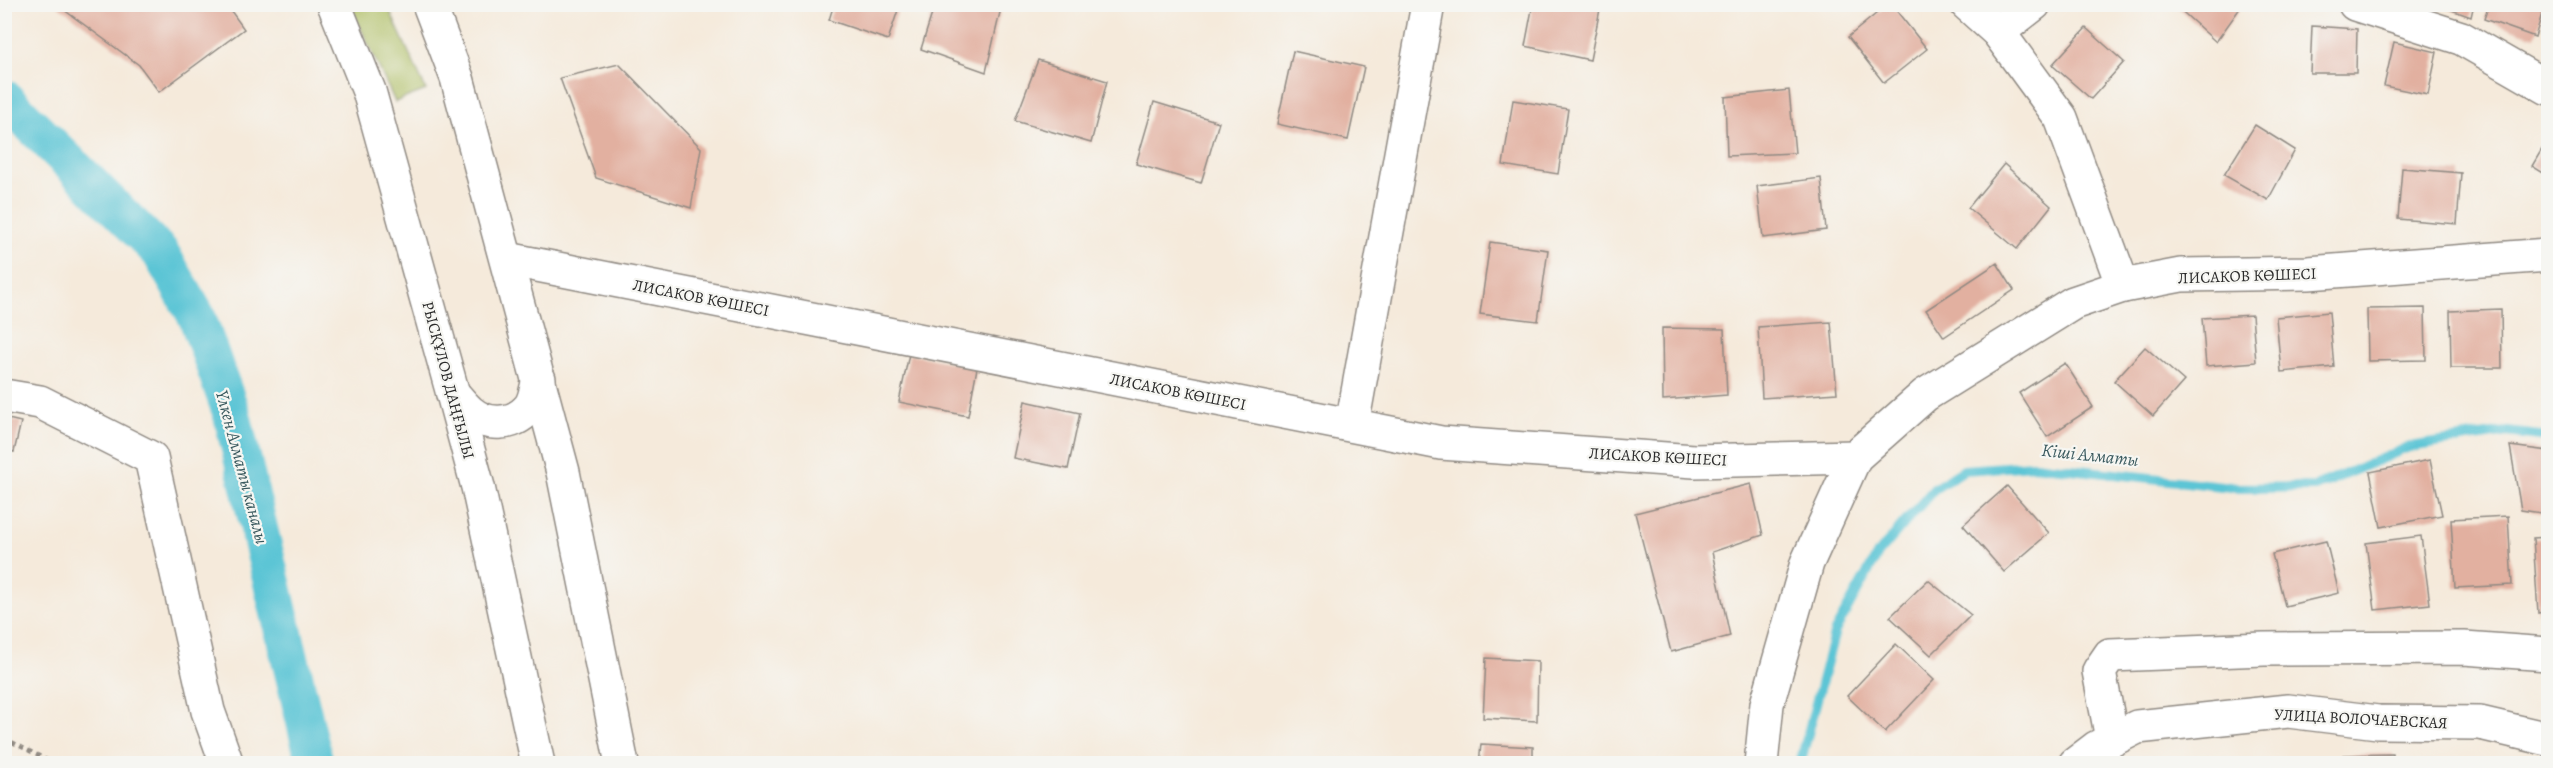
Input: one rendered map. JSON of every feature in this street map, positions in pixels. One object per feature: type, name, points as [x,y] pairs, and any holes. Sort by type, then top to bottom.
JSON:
[{"type":"street","name":"РЫСҚҰЛОВ ДАҢҒЫЛЫ","points":[[334,4],[369,91],[453,394],[478,488],[538,764]]},
{"type":"street","points":[[429,4],[457,78],[563,472],[621,764]]},
{"type":"street","points":[[1352,425],[1428,4]]},
{"type":"street","points":[[1967,4],[1998,32],[2061,118],[2123,286]]},
{"type":"street","points":[[1998,32],[2034,4]]},
{"type":"street","points":[[2355,4],[2460,38],[2546,79]]},
{"type":"street","name":"ЛИСАКОВ КӨШЕСІ","points":[[1761,764],[1767,704],[1807,563],[1855,457],[1925,395],[2073,303],[2123,286],[2181,275],[2308,273],[2548,255]]},
{"type":"street","name":"ЛИСАКОВ КӨШЕСІ","points":[[507,259],[1441,443],[1694,461],[1855,457]]},
{"type":"street","points":[[453,394],[471,413],[489,423],[500,423],[517,418],[529,410],[539,379]]},
{"type":"street","points":[[4,396],[40,402],[151,458],[208,711],[227,764]]},
{"type":"street","points":[[2112,740],[2099,671],[2110,655],[2264,649],[2452,648],[2548,654]]},
{"type":"street","name":"УЛИЦА ВОЛОЧАЕВСКАЯ","points":[[2075,764],[2137,727],[2288,711],[2378,722],[2480,723],[2548,739]]},
{"type":"path","points":[[4,738],[55,764]]},
{"type":"green space","points":[[350,5],[387,5],[426,90],[395,102]]},
{"type":"building","points":[[56,4],[226,4],[244,29],[159,92],[139,65]]},
{"type":"building","points":[[834,4],[900,4],[888,40],[829,20]]},
{"type":"building","points":[[935,4],[1002,4],[986,72],[921,49]]},
{"type":"building","points":[[1533,4],[1601,4],[1590,60],[1525,46]]},
{"type":"building","points":[[1697,4],[1713,4],[1711,10]]},
{"type":"building","points":[[1888,4],[1891,4],[1927,49],[1884,83],[1848,37]]},
{"type":"building","points":[[2174,4],[2243,4],[2216,42]]},
{"type":"building","points":[[2435,4],[2474,4],[2471,17]]},
{"type":"building","points":[[2489,4],[2545,4],[2535,37],[2484,19]]},
{"type":"building","points":[[2312,26],[2357,29],[2356,73],[2310,73]]},
{"type":"building","points":[[2086,28],[2124,62],[2091,99],[2052,65]]},
{"type":"building","points":[[2394,42],[2437,52],[2428,95],[2384,86]]},
{"type":"building","points":[[1293,51],[1364,67],[1348,140],[1277,124]]},
{"type":"building","points":[[1038,60],[1107,81],[1091,143],[1015,121]]},
{"type":"building","points":[[619,64],[701,148],[691,208],[596,178],[560,78]]},
{"type":"building","points":[[1789,90],[1795,153],[1727,156],[1725,97]]},
{"type":"building","points":[[1513,100],[1568,109],[1558,174],[1503,165]]},
{"type":"building","points":[[1154,102],[1219,122],[1201,183],[1136,164]]},
{"type":"building","points":[[2255,125],[2295,150],[2268,200],[2224,175]]},
{"type":"building","points":[[2548,139],[2548,176],[2532,166]]},
{"type":"building","points":[[2004,164],[2051,206],[2017,249],[1968,208]]},
{"type":"building","points":[[2402,168],[2461,173],[2457,224],[2398,219]]},
{"type":"building","points":[[1821,178],[1826,230],[1763,238],[1757,186]]},
{"type":"building","points":[[1490,242],[1548,250],[1538,321],[1480,314]]},
{"type":"building","points":[[1997,263],[2014,290],[1944,337],[1926,310]]},
{"type":"building","points":[[2425,308],[2426,360],[2368,361],[2367,309]]},
{"type":"building","points":[[2501,309],[2502,368],[2451,368],[2450,311]]},
{"type":"building","points":[[2329,312],[2334,367],[2281,372],[2276,317]]},
{"type":"building","points":[[2252,315],[2256,362],[2206,366],[2202,318]]},
{"type":"building","points":[[1831,322],[1837,393],[1762,398],[1758,327]]},
{"type":"building","points":[[1662,328],[1724,329],[1727,395],[1663,400]]},
{"type":"building","points":[[2145,347],[2184,381],[2153,416],[2114,381]]},
{"type":"building","points":[[909,354],[977,368],[968,416],[899,402]]},
{"type":"building","points":[[2065,363],[2093,407],[2047,437],[2019,393]]},
{"type":"building","points":[[1025,401],[1080,413],[1068,469],[1013,458]]},
{"type":"building","points":[[4,418],[21,422],[14,452],[4,450]]},
{"type":"building","points":[[2510,446],[2548,451],[2548,514],[2521,510]]},
{"type":"building","points":[[2430,460],[2442,515],[2381,527],[2370,472]]},
{"type":"building","points":[[1751,484],[1763,535],[1712,552],[1730,636],[1671,652],[1635,513]]},
{"type":"building","points":[[2007,486],[2049,533],[2004,572],[1963,525]]},
{"type":"building","points":[[2508,516],[2512,585],[2455,588],[2451,519]]},
{"type":"building","points":[[2421,536],[2430,604],[2375,610],[2366,543]]},
{"type":"building","points":[[2548,537],[2548,611],[2538,613],[2533,538]]},
{"type":"building","points":[[2326,541],[2339,593],[2285,606],[2272,554]]},
{"type":"building","points":[[1928,580],[1971,615],[1931,655],[1890,617]]},
{"type":"building","points":[[1896,644],[1934,680],[1885,732],[1847,696]]},
{"type":"building","points":[[1486,658],[1538,661],[1537,721],[1483,718]]},
{"type":"building","points":[[1481,744],[1533,747],[1533,764],[1479,764]]},
{"type":"building","points":[[2393,754],[2394,764],[2343,764],[2343,755]]},
{"type":"waterway","name":"Үлкен Алматы каналы","points":[[4,98],[160,252],[197,317],[232,415],[315,764]]},
{"type":"waterway","name":"Кіші Алматы","points":[[1800,764],[1835,631],[1878,554],[1934,489],[1964,470],[2034,465],[2240,488],[2315,487],[2409,447],[2507,432],[2548,437]]}]
